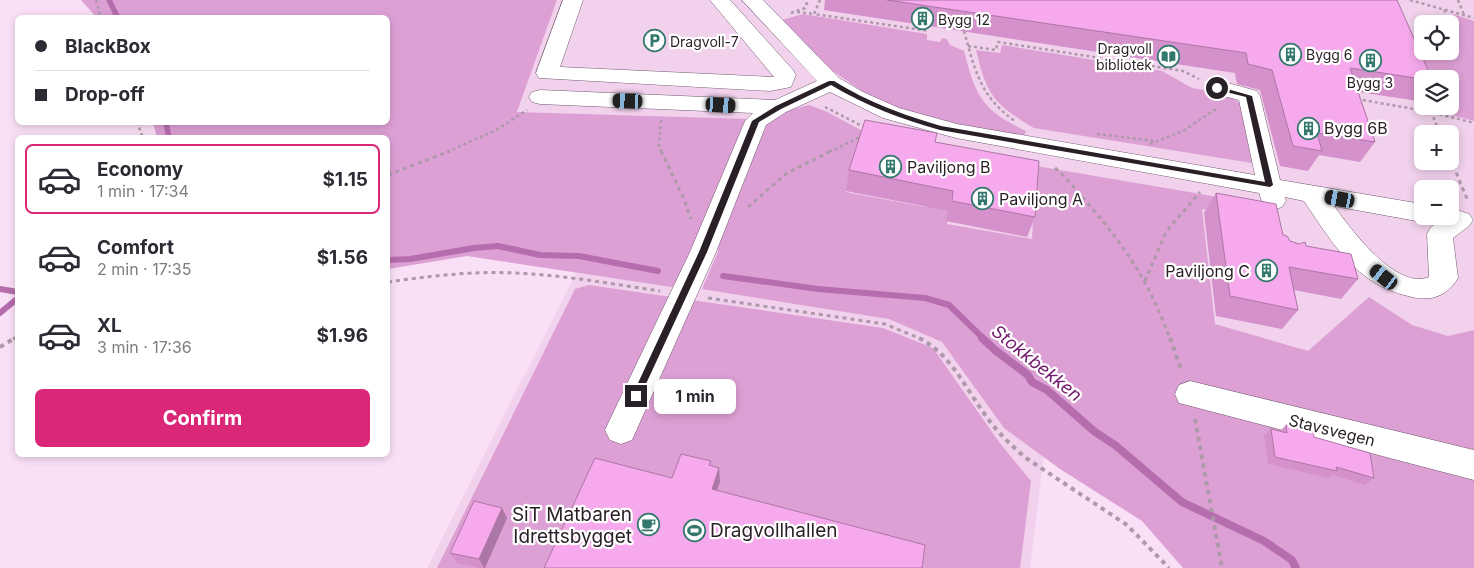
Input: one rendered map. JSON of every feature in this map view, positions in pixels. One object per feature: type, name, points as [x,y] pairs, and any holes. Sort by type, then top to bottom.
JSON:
[{"type":"street","points":[[573,0],[547,73],[770,84],[782,82],[785,75],[720,0]]},
{"type":"street","points":[[752,0],[831,83],[855,97],[906,119],[940,128],[1414,212]]},
{"type":"street","points":[[621,430],[703,252],[756,121],[778,107],[831,83]]},
{"type":"street","points":[[1217,88],[1249,96],[1278,223]]},
{"type":"street","points":[[540,97],[778,107]]},
{"type":"street","points":[[1312,194],[1345,240],[1367,263],[1384,277],[1413,288],[1425,289],[1435,287],[1444,278],[1440,234],[1461,217]]},
{"type":"street","name":"Stavsvegen","points":[[1190,394],[1474,465]]},
{"type":"path","points":[[96,0],[101,15]]},
{"type":"path","points":[[814,14],[820,0]]},
{"type":"path","points":[[1410,0],[1474,18]]},
{"type":"path","points":[[1458,0],[1464,15]]},
{"type":"path","points":[[1444,15],[1445,10]]},
{"type":"path","points":[[796,12],[929,31]]},
{"type":"path","points":[[964,32],[978,80],[987,99],[1006,116],[1020,142]]},
{"type":"path","points":[[968,46],[996,50],[998,42],[1183,71],[1217,88]]},
{"type":"path","points":[[1056,46],[1060,52]]},
{"type":"path","points":[[1144,146],[1183,131],[1229,101],[1243,95]]},
{"type":"path","points":[[805,96],[868,129]]},
{"type":"path","points":[[390,174],[484,136],[522,114],[540,97]]},
{"type":"path","points":[[1350,98],[1414,109]]},
{"type":"path","points":[[664,102],[659,147],[684,199],[703,252]]},
{"type":"path","points":[[1443,115],[1474,123]]},
{"type":"path","points":[[745,210],[787,173],[844,144],[867,135]]},
{"type":"path","points":[[1051,164],[1064,176],[1120,242],[1138,267],[1161,312],[1190,394],[1222,568]]},
{"type":"path","points":[[1452,170],[1461,217]]},
{"type":"path","points":[[1145,282],[1164,234],[1176,218],[1192,205],[1204,187]]},
{"type":"path","points":[[390,282],[462,274],[512,273],[566,277],[884,324],[901,329],[931,345],[945,358],[985,416],[1012,446],[1026,458],[1127,525],[1169,568]]},
{"type":"path","points":[[0,347],[15,338]]},
{"type":"shaded area","points":[[81,0],[557,0],[517,112],[752,119],[678,288],[467,256],[390,269],[390,135],[156,135],[154,125],[390,125],[390,15],[94,15]]},
{"type":"shaded area","points":[[557,0],[1474,0],[1474,391],[1063,301],[1030,568],[427,568],[576,273],[678,287],[751,119],[517,112]]},
{"type":"shaded area","points":[[803,14],[927,34],[927,40],[940,42],[942,38],[947,39],[950,45],[964,51],[977,91],[990,109],[1026,131],[1024,136],[953,123],[898,109],[862,91],[821,63],[782,20]]},
{"type":"shaded area","points":[[1459,16],[1474,21],[1474,121],[1452,115],[1459,115],[1459,70],[1421,70],[1419,60],[1459,60]]},
{"type":"shaded area","points":[[1002,45],[1162,71],[1192,88],[1227,94],[1240,103],[1252,163],[1034,128],[1001,105],[994,97],[984,78],[976,50],[1000,53]]},
{"type":"shaded area","points":[[809,105],[825,111],[863,131],[846,192],[925,207],[927,199],[949,204],[947,224],[1032,239],[1035,180],[1001,160],[1265,205],[1266,220],[1202,209],[1215,324],[1308,351],[1369,297],[1412,325],[1448,336],[1474,330],[1474,568],[1183,568],[1142,521],[1060,469],[1004,428],[942,342],[889,319],[702,289],[718,252],[719,226],[762,123],[778,113]]},
{"type":"shaded area","points":[[589,285],[883,328],[933,348],[999,442],[1031,481],[1020,568],[437,568],[575,289]]},
{"type":"building","points":[[887,0],[1397,0],[1414,38],[1414,60],[1424,60],[1428,70],[1414,70],[1414,78],[1350,68],[1375,142],[1317,133],[1322,151],[1293,146],[1272,70],[1248,64],[1246,53]]},
{"type":"building","points":[[865,120],[937,133],[935,142],[1039,161],[1035,217],[952,201],[953,191],[849,170]]},
{"type":"building","points":[[1216,193],[1276,204],[1283,235],[1287,236],[1290,241],[1299,244],[1305,242],[1306,246],[1351,254],[1358,279],[1289,267],[1298,310],[1230,296]]},
{"type":"building","points":[[1286,425],[1313,431],[1314,437],[1370,453],[1374,478],[1336,467],[1337,471],[1275,457],[1271,429],[1287,433]]},
{"type":"building","name":"Dragvollhallen","points":[[681,454],[711,461],[709,465],[719,468],[712,489],[925,545],[922,568],[544,568],[595,458],[672,478]]},
{"type":"building","points":[[474,501],[502,508],[479,559],[450,553]]},
{"type":"waterway","points":[[109,0],[116,15]]},
{"type":"waterway","points":[[167,125],[168,135]]},
{"type":"waterway","points":[[390,260],[410,259],[474,248],[498,246],[540,255],[579,256],[658,271]]},
{"type":"waterway","name":"Stokkbekken","points":[[723,276],[818,289],[925,298],[949,305],[984,339]]},
{"type":"waterway","points":[[0,289],[15,292]]},
{"type":"waterway","points":[[0,313],[15,300]]},
{"type":"waterway","name":"Stokkbekken","points":[[982,338],[1028,375],[1032,382],[1047,390],[1095,432],[1115,445],[1182,502],[1264,541],[1292,560],[1296,568]]},
{"type":"place","name":"Bygg 12","points":[[922,19]]},
{"type":"place","name":"Dragvoll-7","points":[[654,41]]},
{"type":"place","name":"Bygg 6","points":[[1290,54]]},
{"type":"place","name":"Dragvoll bibliotek","points":[[1168,56]]},
{"type":"place","name":"Bygg 3","points":[[1370,60]]},
{"type":"place","name":"Bygg 6B","points":[[1308,128]]},
{"type":"place","name":"Paviljong B","points":[[891,167]]},
{"type":"place","name":"Paviljong A","points":[[983,199]]},
{"type":"place","name":"Paviljong C","points":[[1266,271]]},
{"type":"place","name":"SiT Matbaren Idrettsbygget","points":[[648,525]]},
{"type":"place","name":"Dragvollhallen","points":[[694,530]]},
{"type":"route","points":[[636,396],[703,252],[753,127],[759,118],[778,107],[831,83],[855,97],[891,113],[940,128],[1270,185],[1249,96],[1217,88]]}]
